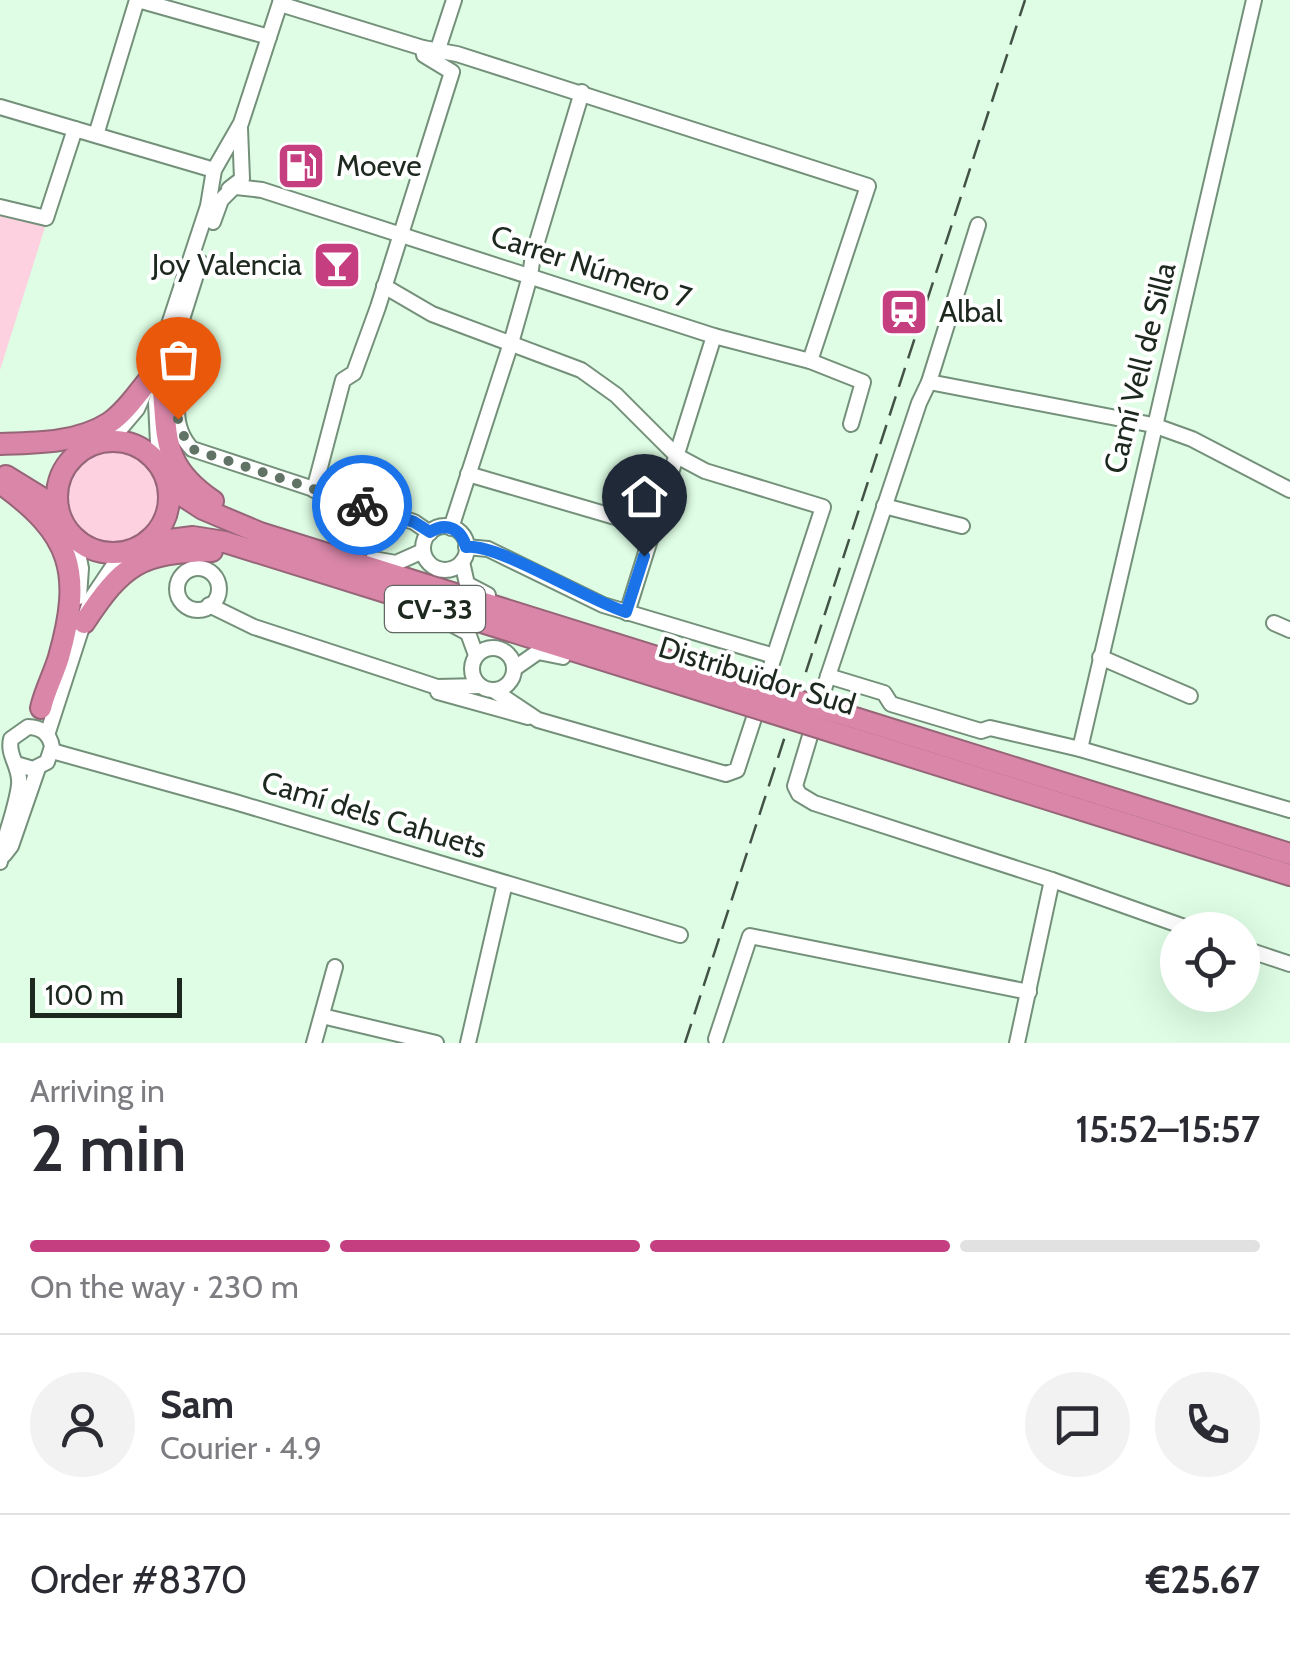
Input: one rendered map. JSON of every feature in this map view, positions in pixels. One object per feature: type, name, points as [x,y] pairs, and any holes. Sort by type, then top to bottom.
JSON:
[{"type":"highway","points":[[0,447],[90,432],[118,415],[157,378]]},
{"type":"highway","points":[[157,378],[166,440],[175,466],[190,484],[258,542]]},
{"type":"highway","points":[[0,447],[33,455],[80,452],[110,441],[128,442],[146,450],[159,464],[169,487],[166,518],[146,543]]},
{"type":"highway","points":[[58,508],[60,477],[80,452]]},
{"type":"highway","points":[[0,473],[58,508],[75,538],[89,548],[122,553]]},
{"type":"highway","points":[[0,483],[38,514],[64,546],[68,559],[70,596],[64,637],[41,708]]},
{"type":"highway","name":"Distribuïdor Sud","points":[[169,487],[258,542],[338,580],[630,668],[724,688],[1290,854]]},
{"type":"highway","name":"Distribuïdor Sud","points":[[146,543],[193,537],[258,542],[330,555],[619,644],[724,688]]},
{"type":"highway","points":[[84,623],[117,578],[138,561],[258,542]]},
{"type":"highway","name":"CV-33","points":[[122,553],[146,543]]},
{"type":"highway","name":"Distribuïdor Sud","points":[[856,729],[1290,875]]},
{"type":"street","points":[[96,136],[137,0],[269,37]]},
{"type":"street","points":[[314,490],[343,380],[354,373],[357,365],[452,72],[424,55],[454,0]]},
{"type":"street","name":"Camí Vell de Silla","points":[[1080,750],[1254,0]]},
{"type":"street","points":[[159,464],[157,378],[216,172],[241,123],[281,2],[582,92],[868,186],[810,362]]},
{"type":"street","points":[[451,528],[511,343],[582,92]]},
{"type":"street","points":[[0,107],[216,172],[224,189],[237,179]]},
{"type":"street","points":[[110,441],[137,409],[170,354],[218,207],[237,179],[241,123]]},
{"type":"street","points":[[0,207],[46,218],[76,130]]},
{"type":"street","name":"Carrer Número 7","points":[[216,172],[232,162],[237,179],[262,190],[863,382],[851,424]]},
{"type":"street","points":[[978,225],[795,786],[799,794],[814,803],[1160,918]]},
{"type":"street","points":[[384,286],[432,314],[582,370],[616,395],[677,456],[706,471],[823,507],[737,770],[726,774],[428,689],[416,680]]},
{"type":"street","points":[[626,612],[714,336]]},
{"type":"street","points":[[170,354],[186,361],[176,396],[178,419],[192,449],[414,522],[430,532]]},
{"type":"street","points":[[929,382],[1153,424],[1192,439],[1290,490]]},
{"type":"street","points":[[468,474],[653,528]]},
{"type":"street","points":[[884,506],[962,526]]},
{"type":"street","points":[[619,644],[595,630],[474,590],[463,576],[464,554],[462,535],[451,528],[440,527],[430,532],[423,550],[435,568],[449,570],[464,554],[488,549],[603,605],[774,656]]},
{"type":"street","points":[[10,736],[50,697],[61,671],[75,618],[81,568],[75,538]]},
{"type":"street","points":[[330,555],[351,554],[396,564],[423,550]]},
{"type":"street","points":[[16,764],[28,770],[47,762],[52,752],[47,735],[84,623],[98,586],[122,553]]},
{"type":"street","points":[[338,580],[352,589],[461,627],[472,640],[474,662],[487,688],[538,720]]},
{"type":"street","points":[[210,606],[254,628],[416,680],[449,687],[487,688],[510,683]]},
{"type":"street","points":[[1274,623],[1290,630]]},
{"type":"street","points":[[449,687],[487,648],[500,648],[510,656],[515,668]]},
{"type":"street","points":[[518,706],[510,683],[515,668],[538,652],[630,668]]},
{"type":"street","points":[[1100,657],[1190,696]]},
{"type":"street","points":[[828,676],[884,692],[891,704],[981,731],[990,728],[1080,750],[1290,810]]},
{"type":"street","points":[[10,736],[36,728],[47,735]]},
{"type":"street","points":[[0,861],[5,814],[19,785],[10,736]]},
{"type":"street","name":"Camí dels Cahuets","points":[[52,752],[236,802],[680,935]]},
{"type":"street","points":[[0,861],[11,846],[38,768]]},
{"type":"street","points":[[1018,1043],[1052,880]]},
{"type":"street","points":[[468,1043],[505,883]]},
{"type":"street","points":[[716,1040],[750,936],[1029,992]]},
{"type":"street","points":[[1260,952],[1290,956]]},
{"type":"street","points":[[1260,954],[1290,964]]},
{"type":"street","points":[[314,1043],[335,966]]},
{"type":"street","points":[[322,1016],[436,1043]]},
{"type":"shaded area","points":[[0,211],[46,224],[0,370]]},
{"type":"shaded area","points":[[113,448],[131,452],[147,462],[157,478],[161,496],[157,514],[147,530],[131,540],[113,544],[95,540],[79,530],[69,514],[65,496],[69,478],[79,462],[95,452]]},
{"type":"railway","points":[[685,1043],[1025,0]]},
{"type":"way so far","points":[[178,419],[192,449],[362,505]]},
{"type":"place","name":"Moeve","points":[[301,166]]},
{"type":"place","name":"Joy Valencia","points":[[337,265]]},
{"type":"place","name":"Albal","points":[[904,312]]},
{"type":"route","points":[[362,505],[414,522],[430,532],[440,527],[451,528],[462,535],[466,547],[488,549],[603,605],[626,612],[644,556]]}]
